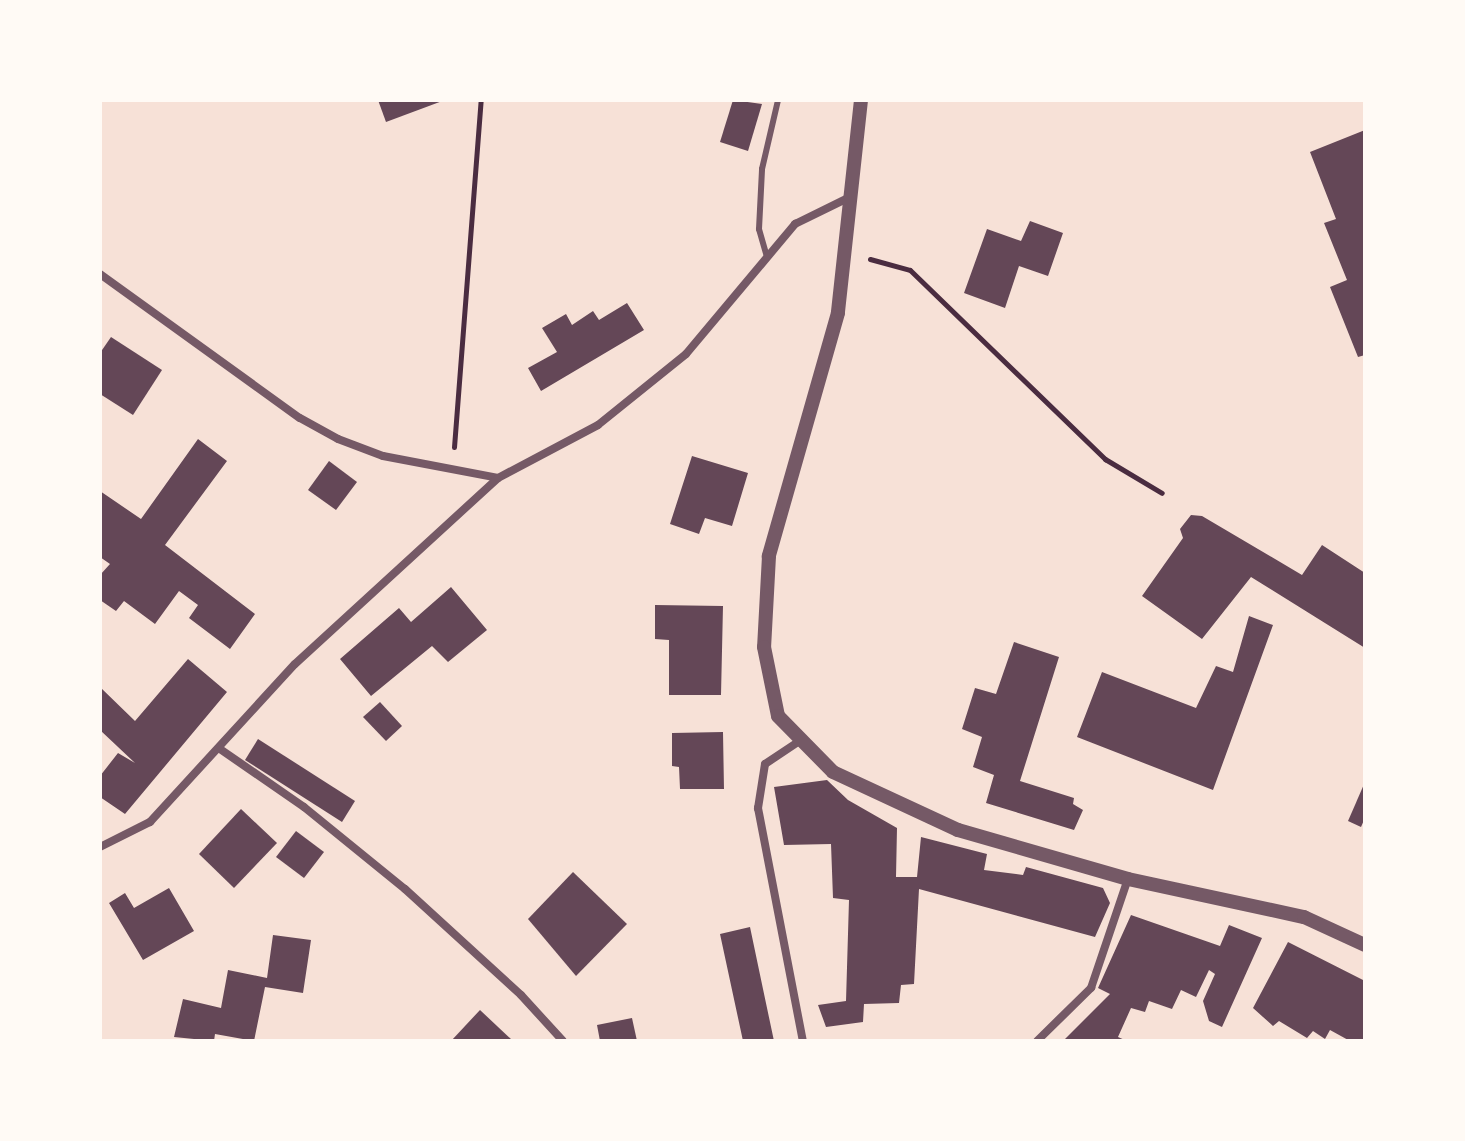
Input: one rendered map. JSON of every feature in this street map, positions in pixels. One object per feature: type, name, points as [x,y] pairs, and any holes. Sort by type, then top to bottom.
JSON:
[{"type":"street","points":[[861,100],[838,313],[769,556],[764,647],[778,716],[833,772],[958,830],[1128,879],[1304,917],[1365,945]]},
{"type":"street","points":[[100,847],[150,822],[295,664],[498,478],[598,425],[686,354],[795,224],[853,195]]},
{"type":"street","points":[[100,274],[300,418],[383,456],[498,478]]},
{"type":"street","points":[[801,740],[765,764],[758,808],[803,1041]]},
{"type":"street","points":[[220,749],[304,807],[405,889],[521,995],[563,1041]]},
{"type":"street","points":[[1037,1041],[1091,988],[1128,879]]},
{"type":"lane","points":[[767,258],[759,229],[762,169],[778,100]]},
{"type":"path","points":[[453,468],[481,100]]},
{"type":"path","points":[[846,252],[910,270],[1105,459],[1162,493]]},
{"type":"building","points":[[378,100],[445,100],[386,122]]},
{"type":"building","points":[[733,100],[762,104],[748,151],[720,142]]},
{"type":"building","points":[[1365,130],[1365,355],[1358,357],[1330,287],[1347,280],[1324,223],[1336,219],[1310,152]]},
{"type":"building","points":[[1030,221],[1063,233],[1048,276],[1019,266],[1005,308],[964,293],[987,229],[1021,241]]},
{"type":"building","points":[[627,303],[644,330],[541,391],[528,368],[557,352],[542,328],[566,314],[572,325],[593,311],[599,320]]},
{"type":"building","points":[[111,337],[162,370],[133,415],[100,394],[100,353]]},
{"type":"building","points":[[198,439],[227,461],[165,545],[255,614],[230,649],[189,618],[198,605],[179,591],[155,624],[124,601],[116,611],[100,600],[100,575],[110,564],[100,557],[100,491],[141,519]]},
{"type":"building","points":[[692,456],[748,473],[732,526],[705,518],[699,534],[670,524]]},
{"type":"building","points":[[329,461],[357,482],[336,510],[308,490]]},
{"type":"building","points":[[1191,515],[1202,516],[1302,575],[1322,545],[1365,573],[1365,648],[1251,577],[1202,639],[1142,596],[1183,538],[1180,529]]},
{"type":"building","points":[[451,587],[487,630],[448,662],[432,646],[371,696],[340,659],[399,608],[411,622]]},
{"type":"building","points":[[655,605],[723,606],[721,695],[669,695],[669,640],[655,639]]},
{"type":"building","points":[[1249,616],[1273,625],[1213,790],[1077,737],[1102,672],[1196,708],[1216,666],[1233,672]]},
{"type":"building","points":[[1014,642],[1059,657],[1020,781],[1074,798],[1073,804],[1083,810],[1074,830],[986,803],[994,775],[973,767],[982,737],[962,729],[975,688],[996,694]]},
{"type":"building","points":[[188,659],[227,692],[125,814],[100,797],[100,776],[118,753],[135,763],[100,730],[100,687],[135,721]]},
{"type":"building","points":[[380,702],[402,726],[386,741],[363,717]]},
{"type":"building","points":[[723,732],[724,789],[680,789],[679,767],[672,766],[672,733]]},
{"type":"building","points":[[258,739],[355,801],[342,822],[245,760]]},
{"type":"building","points":[[827,780],[848,800],[897,828],[896,877],[917,877],[921,837],[987,854],[984,870],[1023,875],[1026,867],[1103,888],[1110,903],[1095,937],[919,889],[914,984],[901,985],[899,1003],[864,1004],[863,1022],[826,1027],[818,1005],[846,1001],[849,900],[833,898],[831,844],[784,845],[774,787]]},
{"type":"building","points":[[1365,782],[1365,818],[1361,827],[1348,821]]},
{"type":"building","points":[[241,809],[277,843],[234,888],[199,854]]},
{"type":"building","points":[[296,831],[324,852],[304,878],[276,857]]},
{"type":"building","points":[[573,872],[627,924],[576,976],[528,919]]},
{"type":"building","points":[[169,888],[194,931],[143,960],[109,903],[125,893],[134,908]]},
{"type":"building","points":[[1131,915],[1220,946],[1229,925],[1262,938],[1222,1027],[1209,1021],[1203,1001],[1215,974],[1209,970],[1196,997],[1181,990],[1172,1009],[1149,1001],[1145,1012],[1131,1008],[1118,1037],[1127,1041],[1063,1041],[1110,994],[1098,988]]},
{"type":"building","points":[[750,927],[774,1041],[743,1041],[720,934]]},
{"type":"building","points":[[273,935],[311,940],[303,993],[265,987],[254,1041],[215,1034],[214,1041],[174,1037],[183,999],[221,1008],[228,970],[267,978]]},
{"type":"building","points":[[1288,942],[1365,981],[1365,1041],[1350,1041],[1330,1030],[1325,1039],[1313,1031],[1307,1038],[1279,1021],[1273,1026],[1253,1008]]},
{"type":"building","points":[[480,1010],[512,1040],[451,1041]]},
{"type":"building","points":[[632,1018],[637,1041],[600,1041],[597,1025]]}]
